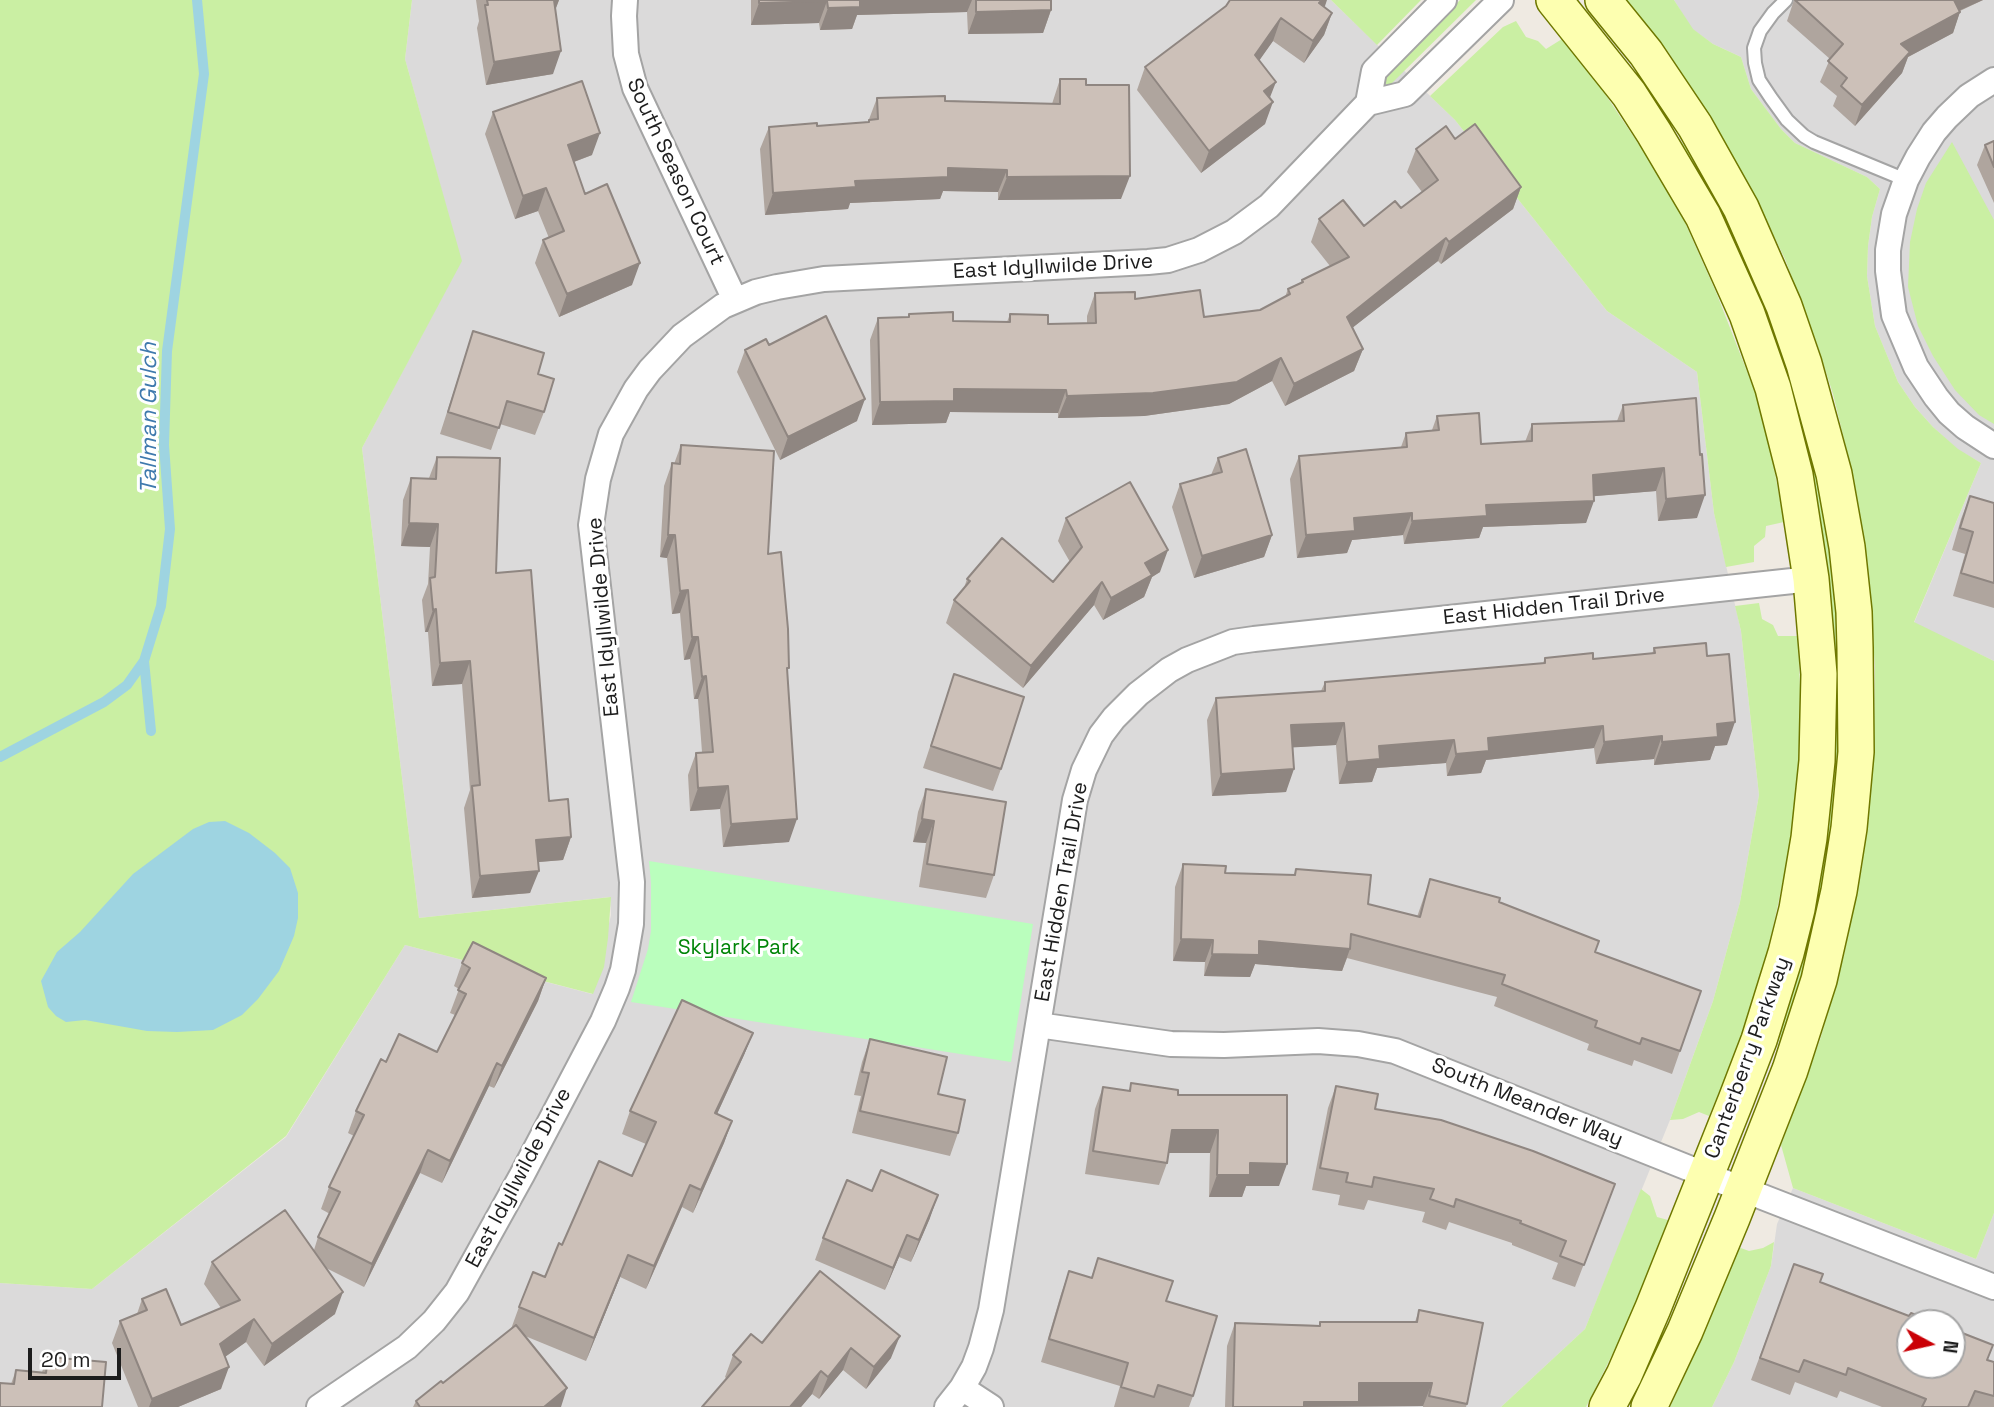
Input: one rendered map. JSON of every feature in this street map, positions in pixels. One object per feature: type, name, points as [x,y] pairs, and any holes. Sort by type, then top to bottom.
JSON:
[{"type":"street","name":"South Season Court","points":[[625,0],[626,54],[635,88],[734,300]]},
{"type":"street","points":[[1444,0],[1374,71],[1368,103],[1405,94],[1501,0]]},
{"type":"street","name":"Canterberry Parkway","points":[[1554,0],[1643,114],[1703,216],[1734,284],[1758,345],[1785,432],[1804,520],[1817,647],[1817,761],[1805,863],[1792,932],[1759,1040],[1653,1308],[1607,1407]]},
{"type":"street","name":"Canterberry Parkway","points":[[1603,0],[1646,53],[1695,126],[1741,208],[1795,335],[1834,474],[1847,547],[1855,648],[1856,752],[1849,828],[1839,891],[1819,980],[1799,1044],[1743,1189],[1685,1331],[1649,1407]]},
{"type":"street","points":[[1994,80],[1969,96],[1947,117],[1926,144],[1906,180],[1894,214],[1888,250],[1894,315],[1916,367],[1936,397],[1965,428],[1994,446]]},
{"type":"street","name":"East Idyllwilde Drive","points":[[319,1407],[407,1347],[434,1321],[457,1292],[603,1021],[623,970],[631,924],[632,882],[592,525],[597,478],[611,434],[650,370],[682,336],[714,312],[734,300],[777,287],[824,279],[1148,262],[1184,256],[1234,232],[1260,214],[1368,103]]},
{"type":"street","name":"East Hidden Trail Drive","points":[[954,1397],[974,1367],[991,1310],[1070,820],[1079,784],[1101,735],[1138,694],[1169,670],[1210,650],[1234,642],[1811,579]]},
{"type":"street","name":"South Meander Way","points":[[1038,1025],[1171,1044],[1318,1041],[1358,1044],[1395,1051],[1994,1287]]},
{"type":"street","points":[[954,1397],[991,1407]]},
{"type":"lane","points":[[1786,0],[1760,31],[1754,48],[1759,80],[1771,99],[1804,136],[1906,180]]},
{"type":"shaded area","points":[[412,0],[1331,0],[1455,120],[1607,311],[1697,372],[1714,513],[1741,631],[1759,795],[1740,902],[1713,1001],[1670,1120],[1585,1329],[1501,1407],[0,1407],[0,1283],[92,1289],[286,1137],[405,945],[592,994],[611,915],[610,897],[419,918],[362,448],[461,261],[405,59]]},
{"type":"shaded area","points":[[1674,0],[1994,0],[1994,661],[1914,623],[1981,463],[1958,450],[1915,407],[1898,382],[1875,326],[1867,276],[1868,246],[1880,189],[1867,177],[1795,143],[1751,89],[1741,57],[1713,44],[1692,29]]},
{"type":"shaded area","points":[[1793,1188],[1976,1259],[1994,1213],[1994,1407],[1712,1407],[1734,1362],[1771,1266],[1777,1224]]},
{"type":"green space","points":[[0,0],[412,0],[405,59],[462,261],[362,448],[419,918],[611,897],[604,967],[593,994],[405,945],[286,1136],[92,1289],[0,1283]]},
{"type":"green space","points":[[1331,0],[1421,0],[1377,45]]},
{"type":"green space","points":[[1460,0],[1476,0],[1387,85],[1384,82],[1386,75]]},
{"type":"green space","points":[[1626,0],[1674,0],[1693,29],[1713,44],[1741,57],[1751,89],[1795,143],[1867,177],[1880,189],[1868,246],[1867,276],[1875,326],[1898,382],[1915,407],[1958,449],[1981,463],[1914,622],[1994,661],[1994,1213],[1976,1259],[1793,1188],[1781,1145],[1820,1040],[1844,955],[1862,867],[1874,743],[1875,666],[1867,559],[1854,480],[1833,394],[1785,259],[1749,185],[1709,115],[1668,52]]},
{"type":"green space","points":[[1516,21],[1526,37],[1538,41],[1546,49],[1562,39],[1595,79],[1656,170],[1683,218],[1716,292],[1755,392],[1771,452],[1784,522],[1766,526],[1765,537],[1754,546],[1754,562],[1726,567],[1714,513],[1697,372],[1607,311],[1455,120],[1430,96],[1503,27]]},
{"type":"green space","points":[[1611,50],[1703,170],[1757,269],[1823,483],[1845,655],[1832,878],[1771,1081],[1809,893],[1801,456]]},
{"type":"green space","points":[[1952,142],[1994,220],[1994,424],[1979,415],[1955,390],[1933,356],[1918,326],[1908,287],[1910,242],[1917,209],[1926,183]]},
{"type":"green space","points":[[1759,603],[1762,619],[1773,625],[1778,636],[1798,636],[1801,713],[1797,788],[1787,863],[1764,968],[1740,1042],[1709,1116],[1699,1112],[1683,1119],[1670,1120],[1713,1001],[1740,902],[1759,795],[1741,631],[1735,606]]},
{"type":"green space","name":"Skylark Park","points":[[649,861],[1033,924],[1011,1062],[631,1002],[651,931]]},
{"type":"green space","points":[[1641,1189],[1650,1196],[1657,1217],[1668,1220],[1631,1317],[1586,1407],[1501,1407],[1585,1329]]},
{"type":"green space","points":[[1774,1242],[1771,1266],[1734,1362],[1712,1407],[1670,1407],[1703,1336],[1738,1247],[1749,1251]]},
{"type":"water","points":[[225,821],[249,833],[275,853],[290,868],[298,893],[298,918],[294,936],[279,971],[258,999],[242,1015],[213,1030],[147,1031],[85,1020],[66,1022],[56,1016],[48,1007],[41,981],[57,952],[80,932],[133,874],[193,829],[209,822]]},
{"type":"building","points":[[487,0],[554,0],[561,51],[494,62],[485,5],[488,5]]},
{"type":"building","points":[[759,0],[860,0],[860,7],[828,8],[827,1],[759,3]]},
{"type":"building","points":[[976,0],[1051,0],[1051,10],[976,12]]},
{"type":"building","points":[[1230,0],[1322,0],[1319,3],[1332,13],[1313,41],[1281,18],[1255,55],[1276,82],[1264,91],[1273,102],[1209,151],[1145,67],[1226,6]]},
{"type":"building","points":[[1795,0],[1954,0],[1960,12],[1901,44],[1910,52],[1862,105],[1841,86],[1847,78],[1828,61],[1843,44]]},
{"type":"building","points":[[1060,79],[1086,79],[1086,85],[1129,85],[1130,176],[1007,177],[1007,170],[948,168],[948,177],[855,181],[856,187],[773,193],[769,127],[869,122],[878,119],[877,98],[945,96],[945,101],[1060,104]]},
{"type":"building","points":[[582,81],[600,133],[568,145],[585,194],[607,184],[640,263],[567,294],[543,240],[564,231],[546,188],[523,196],[493,112]]},
{"type":"building","points":[[1475,124],[1521,187],[1449,242],[1446,238],[1347,317],[1363,349],[1294,384],[1281,358],[1237,382],[1153,393],[1067,396],[1066,390],[954,389],[954,401],[880,402],[878,318],[953,312],[953,321],[1010,322],[1010,314],[1048,315],[1048,324],[1096,323],[1095,293],[1135,292],[1135,299],[1200,290],[1204,317],[1260,310],[1290,294],[1288,289],[1303,282],[1302,280],[1349,257],[1319,219],[1343,200],[1364,226],[1395,201],[1401,208],[1438,180],[1416,149],[1446,126],[1455,139]]},
{"type":"building","points":[[1994,141],[1994,167],[1985,145]]},
{"type":"building","points":[[826,316],[865,399],[788,437],[745,350],[766,339],[769,345]]},
{"type":"building","points":[[473,331],[544,353],[538,374],[554,379],[544,412],[507,401],[499,428],[448,412]]},
{"type":"building","points":[[1696,398],[1705,495],[1666,499],[1664,468],[1593,475],[1594,501],[1486,505],[1487,516],[1412,521],[1412,513],[1354,518],[1355,531],[1306,535],[1299,456],[1407,447],[1406,433],[1439,430],[1437,416],[1479,413],[1481,444],[1532,441],[1532,424],[1624,421],[1623,405]]},
{"type":"building","points":[[681,445],[774,451],[768,554],[781,552],[788,629],[787,668],[797,819],[731,824],[728,786],[698,788],[696,753],[713,752],[706,676],[702,677],[698,637],[692,637],[688,590],[680,591],[675,535],[668,535],[672,463],[680,464]]},
{"type":"building","points":[[1246,449],[1272,535],[1202,556],[1180,484],[1222,472],[1218,458]]},
{"type":"building","points":[[437,457],[500,458],[496,573],[531,570],[549,801],[568,799],[571,837],[536,840],[539,871],[480,876],[472,786],[480,785],[470,661],[440,663],[436,609],[433,610],[430,578],[435,577],[438,524],[409,523],[411,478],[436,479]]},
{"type":"building","points":[[1130,482],[1168,550],[1145,563],[1152,575],[1111,598],[1102,582],[1031,666],[954,600],[970,581],[967,579],[1002,538],[1053,582],[1082,547],[1066,518]]},
{"type":"building","points":[[1970,496],[1994,503],[1994,583],[1961,573],[1973,532],[1960,528]]},
{"type":"building","points":[[1706,643],[1707,656],[1729,654],[1735,722],[1717,724],[1718,737],[1662,742],[1662,736],[1604,742],[1603,726],[1488,738],[1489,751],[1456,754],[1454,740],[1379,746],[1380,759],[1347,762],[1344,723],[1291,725],[1294,769],[1221,774],[1216,698],[1325,691],[1325,682],[1545,663],[1545,658],[1593,653],[1593,659],[1655,653],[1654,648]]},
{"type":"building","points":[[954,674],[1024,697],[1001,769],[931,746]]},
{"type":"building","points":[[926,789],[1006,802],[994,875],[927,864],[934,821],[922,819]]},
{"type":"building","points":[[1183,864],[1226,866],[1225,873],[1295,875],[1296,869],[1371,875],[1368,904],[1420,917],[1430,879],[1500,898],[1499,902],[1599,941],[1595,952],[1701,991],[1680,1051],[1642,1038],[1640,1044],[1595,1027],[1597,1021],[1502,984],[1505,975],[1351,934],[1350,949],[1259,941],[1259,955],[1212,954],[1213,940],[1181,939]]},
{"type":"building","points":[[473,942],[546,978],[502,1066],[497,1063],[450,1161],[428,1150],[372,1264],[318,1237],[340,1192],[329,1187],[364,1115],[356,1111],[381,1059],[386,1062],[399,1034],[437,1052],[466,994],[458,990],[470,968],[462,963]]},
{"type":"building","points":[[682,1000],[753,1033],[715,1113],[732,1121],[701,1190],[690,1185],[654,1266],[628,1255],[594,1338],[519,1307],[533,1272],[545,1277],[599,1161],[632,1176],[656,1122],[630,1111]]},
{"type":"building","points":[[870,1039],[947,1057],[938,1094],[965,1100],[958,1133],[860,1111],[869,1073],[862,1072]]},
{"type":"building","points":[[1131,1083],[1178,1090],[1178,1095],[1287,1095],[1287,1164],[1250,1163],[1250,1175],[1217,1175],[1218,1130],[1172,1130],[1167,1163],[1093,1151],[1103,1087],[1130,1091]]},
{"type":"building","points":[[1336,1086],[1378,1094],[1375,1109],[1441,1120],[1533,1151],[1615,1184],[1584,1265],[1560,1256],[1566,1241],[1520,1223],[1521,1221],[1456,1199],[1454,1207],[1430,1199],[1434,1189],[1374,1177],[1372,1187],[1346,1182],[1348,1173],[1320,1168]]},
{"type":"building","points":[[881,1170],[938,1195],[919,1240],[907,1235],[893,1268],[823,1238],[847,1180],[872,1191]]},
{"type":"building","points":[[285,1210],[343,1292],[272,1344],[254,1319],[220,1344],[229,1367],[152,1399],[120,1321],[147,1310],[142,1299],[166,1289],[181,1325],[240,1300],[212,1262]]},
{"type":"building","points":[[1098,1258],[1173,1281],[1166,1301],[1217,1316],[1193,1396],[1158,1385],[1154,1397],[1121,1387],[1128,1363],[1049,1339],[1069,1271],[1092,1278]]},
{"type":"building","points":[[1794,1264],[1823,1274],[1820,1282],[1896,1311],[1896,1379],[1966,1379],[1966,1334],[1993,1345],[1987,1360],[1994,1362],[1994,1396],[1975,1391],[1968,1407],[1922,1407],[1926,1399],[1848,1368],[1846,1375],[1804,1360],[1799,1372],[1760,1358]]},
{"type":"building","points":[[820,1271],[900,1336],[874,1367],[851,1348],[828,1377],[821,1371],[790,1407],[702,1407],[741,1362],[733,1355],[751,1334],[762,1343]]},
{"type":"building","points":[[1419,1310],[1483,1323],[1467,1404],[1429,1396],[1432,1383],[1359,1383],[1359,1402],[1304,1402],[1304,1407],[1233,1407],[1235,1323],[1320,1326],[1320,1322],[1417,1322]]},
{"type":"building","points":[[516,1325],[567,1388],[544,1407],[420,1407],[416,1401]]},
{"type":"building","points":[[48,1357],[106,1362],[102,1407],[0,1407],[0,1383],[14,1384],[16,1370],[46,1373]]},
{"type":"waterway","name":"Tallman Gulch","points":[[0,757],[104,702],[127,685],[144,661],[161,606],[170,529],[164,445],[167,351],[204,74],[197,0]]},
{"type":"waterway","points":[[144,661],[151,731]]}]
